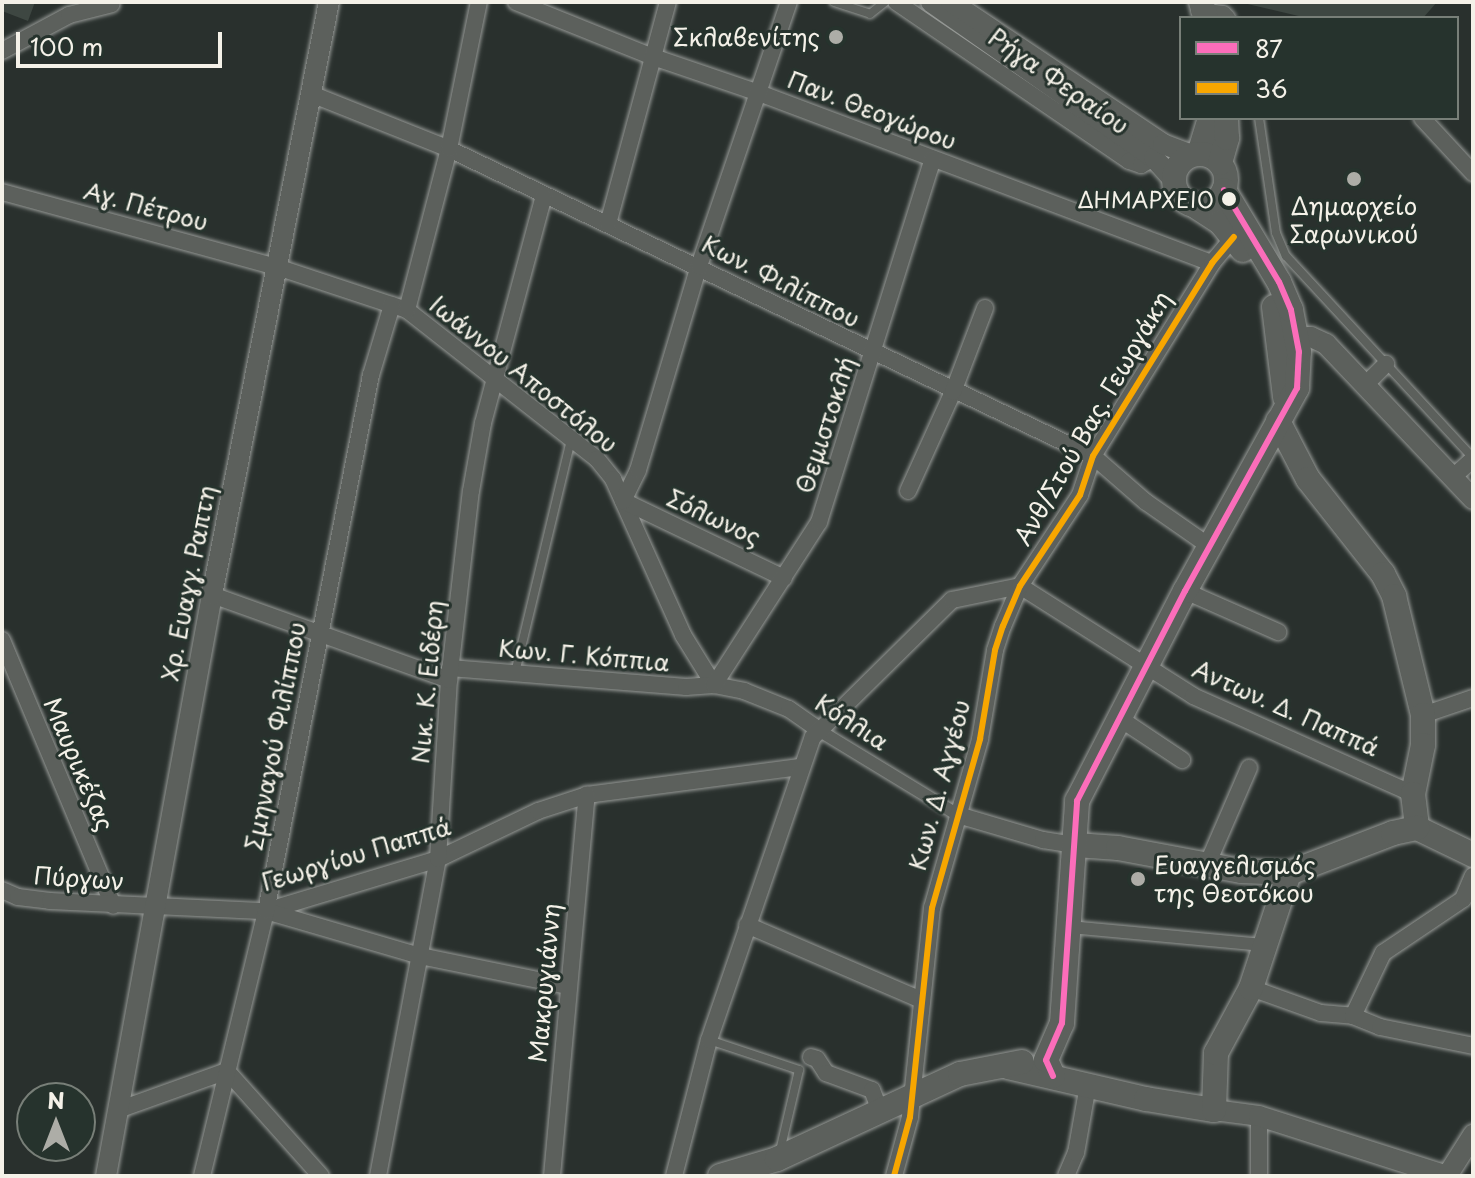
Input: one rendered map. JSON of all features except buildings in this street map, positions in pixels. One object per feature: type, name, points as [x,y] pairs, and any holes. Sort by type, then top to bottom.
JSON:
[{"type":"main road","points":[[1204,157],[1210,120]]},
{"type":"main road","points":[[1226,120],[1227,138],[1204,157],[1183,160],[1174,180],[1183,199],[1234,237],[1261,278],[1285,331],[1282,414],[1308,479],[1383,574],[1394,596],[1423,715],[1423,745],[1413,794],[1417,828]]},
{"type":"main road","points":[[1192,204],[1212,203],[1224,190],[1226,181],[1204,157]]},
{"type":"main road","points":[[1053,1076],[1046,1060],[1062,1023],[1076,845],[1073,823],[1077,801],[1185,591],[1297,388],[1279,282],[1224,190]]},
{"type":"main road","points":[[1076,845],[1118,848],[1241,871],[1289,873],[1393,833],[1417,828],[1473,855]]},
{"type":"main road","points":[[1008,1067],[1146,1099],[1214,1110],[1216,1053],[1251,988],[1289,873]]},
{"type":"main road","points":[[727,1175],[777,1159],[960,1074],[1008,1067],[1034,1058],[1052,1046]]},
{"type":"street","name":"Χρ. Ευαγγ. Ραπτη","points":[[106,1176],[212,595],[329,2]]},
{"type":"street","name":"Σμηναγού Φιλίππου","points":[[202,1176],[266,911],[371,375],[400,308],[449,149],[479,2]]},
{"type":"street","name":"Παν. Θεογώρου","points":[[516,2],[653,57],[759,93],[1212,263]]},
{"type":"street","points":[[608,224],[668,2]]},
{"type":"street","points":[[623,501],[638,470],[699,266],[789,2]]},
{"type":"street","name":"Ρήγα Φεραίου","points":[[896,2],[922,5],[1154,158],[1174,180]]},
{"type":"street","name":"Ρήγα Φεραίου","points":[[951,2],[1163,144],[1204,157]]},
{"type":"street","points":[[2,51],[69,15],[112,4]]},
{"type":"street","name":"Κων. Φιλίππου","points":[[311,94],[449,149],[699,266],[953,392],[1093,456],[1146,502],[1209,546]]},
{"type":"street","points":[[1424,120],[1473,173]]},
{"type":"street","name":"Θεμιστοκλή","points":[[714,685],[819,522],[933,159]]},
{"type":"street","name":"Αγ. Πέτρου","points":[[2,192],[277,267]]},
{"type":"street","name":"Νικ. Κ. Ειδέρη","points":[[378,1176],[438,859],[449,674],[471,491],[495,382],[544,196]]},
{"type":"street","name":"Ανθ/Στού Βας. Γεωργάκη","points":[[1020,586],[1080,495],[1093,456],[1212,263],[1234,237]]},
{"type":"street","name":"Ιωάννου Αποστόλου","points":[[277,267],[400,308],[597,459],[613,479],[683,635],[714,685]]},
{"type":"street","points":[[908,491],[953,392],[985,308]]},
{"type":"street","points":[[1285,331],[1322,341],[1473,499]]},
{"type":"street","points":[[1365,385],[1386,364]]},
{"type":"street","points":[[1453,477],[1473,458]]},
{"type":"street","name":"Σόλωνος","points":[[623,501],[784,578]]},
{"type":"street","points":[[674,1176],[709,1040],[813,737],[952,600],[1020,586]]},
{"type":"street","name":"Αντων. Δ. Παππά","points":[[1020,586],[1193,696],[1413,794]]},
{"type":"street","name":"Κων. Δ. Αγγέου","points":[[894,1176],[910,1117],[932,908],[980,739],[995,650],[1020,586]]},
{"type":"street","points":[[1185,591],[1278,632]]},
{"type":"street","name":"Κων. Γ. Κόππια","points":[[212,595],[449,674],[515,673],[686,687],[714,685]]},
{"type":"street","name":"Μαυρικέζας","points":[[2,640],[113,906]]},
{"type":"street","name":"Κόλλια","points":[[714,685],[744,691],[789,709],[958,815]]},
{"type":"street","points":[[1423,715],[1473,698]]},
{"type":"street","points":[[1119,718],[1182,760]]},
{"type":"street","name":"Γεωργίου Παππά","points":[[155,906],[266,911],[438,859],[538,811],[587,795],[801,767]]},
{"type":"street","points":[[1207,865],[1249,768]]},
{"type":"street","name":"Μακρυγιάννη","points":[[552,1176],[567,986],[587,795]]},
{"type":"street","points":[[958,815],[1043,840],[1076,845]]},
{"type":"street","points":[[1353,1016],[1383,953],[1463,899],[1473,876]]},
{"type":"street","name":"Πύργων","points":[[2,890],[34,899],[113,906],[155,906]]},
{"type":"street","points":[[266,911],[420,956],[567,986]]},
{"type":"street","points":[[747,925],[921,1000]]},
{"type":"street","points":[[1070,927],[1265,945]]},
{"type":"street","points":[[1251,988],[1321,1013],[1353,1016],[1380,1027],[1473,1046]]},
{"type":"street","points":[[811,1057],[817,1059],[826,1073],[872,1090],[880,1111]]},
{"type":"street","points":[[118,1110],[227,1071],[321,1176]]},
{"type":"street","points":[[1066,1176],[1076,1153],[1088,1085]]},
{"type":"street","points":[[1214,1110],[1259,1116],[1448,1176],[1473,1135]]},
{"type":"street","points":[[1259,1116],[1259,1176]]},
{"type":"lane","points":[[834,2],[870,14],[885,2]]},
{"type":"lane","points":[[1259,120],[1276,233],[1286,256],[1473,458]]},
{"type":"lane","points":[[515,673],[571,440]]},
{"type":"lane","points":[[709,1040],[799,1070],[777,1159]]},
{"type":"shaded area","points":[[2,2],[35,2],[28,21],[2,11]]},
{"type":"shaded area","points":[[1239,2],[1437,2],[1425,16],[1298,16]]},
{"type":"transit line","name":"87","points":[[1053,1076],[1046,1060],[1062,1023],[1077,801],[1185,591],[1297,388],[1299,352],[1291,310],[1279,282],[1224,190]]},
{"type":"transit line","name":"36","points":[[894,1176],[910,1117],[932,908],[980,739],[995,650],[1003,626],[1020,586],[1080,495],[1093,456],[1212,263],[1234,237]]},
{"type":"place","name":"Σκλαβενίτης","points":[[836,37]]},
{"type":"place","name":"Δημαρχείο Σαρωνικού","points":[[1354,179]]},
{"type":"place","name":"ΔΗΜΑΡΧΕΙΟ","points":[[1229,199]]},
{"type":"place","name":"Ευαγγελισμός της Θεοτόκου","points":[[1138,879]]}]
